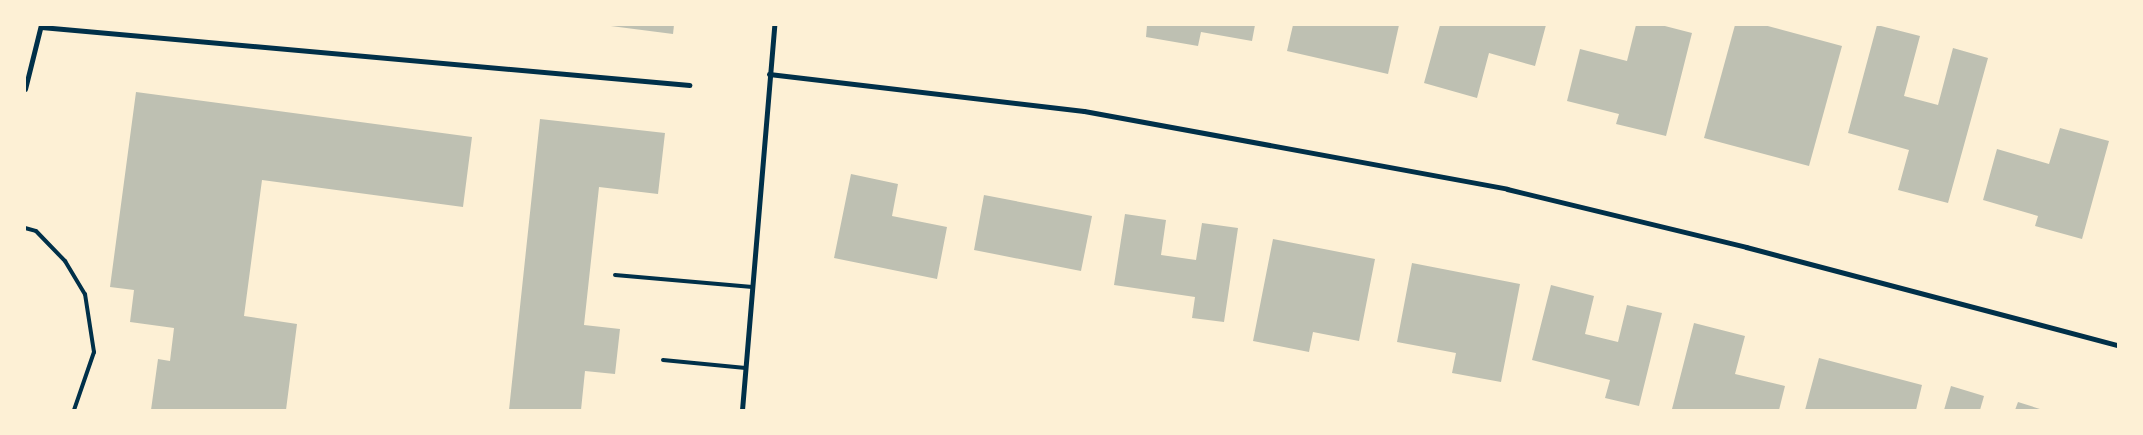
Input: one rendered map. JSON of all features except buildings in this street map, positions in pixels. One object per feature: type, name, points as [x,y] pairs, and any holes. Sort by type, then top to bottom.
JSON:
[{"type":"street","points":[[742,410],[774,25]]},
{"type":"street","points":[[25,89],[41,26],[689,86]]},
{"type":"street","points":[[769,74],[1084,111],[1507,189],[1746,248],[2118,345]]},
{"type":"lane","points":[[25,228],[36,231],[65,261],[84,294],[94,352],[74,410]]},
{"type":"lane","points":[[615,275],[752,287]]},
{"type":"lane","points":[[663,360],[746,368]]}]
